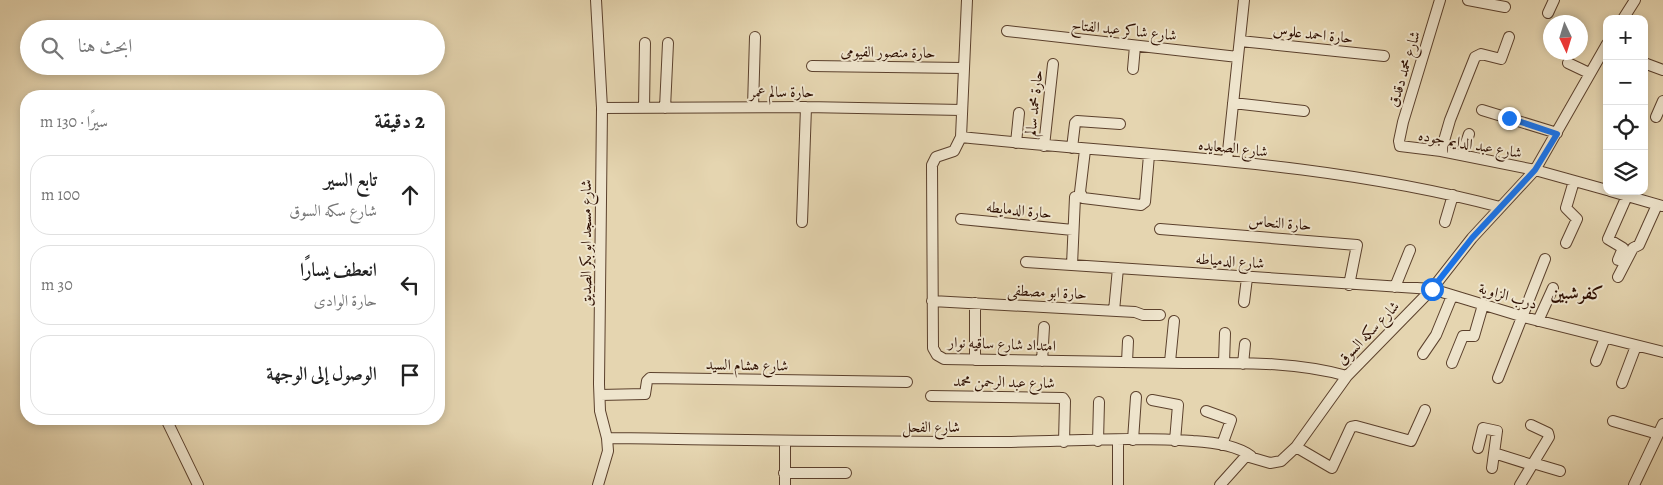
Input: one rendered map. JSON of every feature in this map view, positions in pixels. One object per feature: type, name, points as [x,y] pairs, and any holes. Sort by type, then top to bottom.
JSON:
[{"type":"street","name":"شارع مسجد ابو بكر الصديق","points":[[596,0],[602,108],[600,395],[602,422],[607,438],[606,463],[598,485]]},
{"type":"street","points":[[961,137],[967,0]]},
{"type":"street","points":[[1227,161],[1244,0]]},
{"type":"street","name":"شارع محمد دقدق","points":[[1400,146],[1399,141],[1403,122],[1440,0]]},
{"type":"street","points":[[1468,0],[1505,7]]},
{"type":"street","points":[[1548,13],[1554,0]]},
{"type":"street","points":[[1626,15],[1635,0]]},
{"type":"street","name":"شارع شاكر عبد الفتاح","points":[[1007,32],[1238,57]]},
{"type":"street","points":[[753,107],[755,37]]},
{"type":"street","points":[[1441,151],[1450,120],[1475,57],[1481,54],[1501,59],[1509,37]]},
{"type":"street","name":"حارة احمد علوس","points":[[1240,41],[1384,56]]},
{"type":"street","points":[[644,108],[645,43]]},
{"type":"street","points":[[664,108],[668,43]]},
{"type":"street","points":[[1133,69],[1135,46]]},
{"type":"street","name":"شارع سكه السوق","points":[[1251,456],[1270,463],[1281,461],[1296,447],[1347,376],[1432,289],[1500,207],[1535,170],[1603,51]]},
{"type":"street","points":[[1568,63],[1589,73]]},
{"type":"street","name":"حارة محمد سالم","points":[[1044,146],[1053,64]]},
{"type":"street","points":[[1648,64],[1663,70]]},
{"type":"street","name":"حارة منصور الفيومى","points":[[812,66],[963,68]]},
{"type":"street","points":[[1656,117],[1663,101]]},
{"type":"street","points":[[1233,102],[1304,111]]},
{"type":"street","name":"حارة سالم عمر","points":[[602,108],[806,107],[962,110]]},
{"type":"street","points":[[802,222],[806,107]]},
{"type":"street","points":[[1482,110],[1557,134]]},
{"type":"street","points":[[1016,143],[1019,113]]},
{"type":"street","points":[[1072,148],[1075,123],[1077,121],[1120,124]]},
{"type":"street","points":[[1462,155],[1469,134]]},
{"type":"street","name":"شارع الصعايده","points":[[961,137],[1085,150],[1227,161],[1372,181],[1453,195],[1500,207]]},
{"type":"street","name":"امتداد شارع ساقيه نوار","points":[[961,137],[954,151],[936,157],[932,166],[933,348],[937,356],[944,359],[975,360],[1224,363],[1325,369],[1347,376]]},
{"type":"street","name":"شارع عبد الدايم جوده","points":[[1400,146],[1441,151],[1535,170],[1603,189]]},
{"type":"street","points":[[1085,150],[1080,192],[1083,198],[1141,205],[1145,202],[1149,155]]},
{"type":"street","points":[[1566,243],[1577,219],[1566,208],[1574,181]]},
{"type":"street","points":[[1445,222],[1453,195]]},
{"type":"street","name":"شارع عبد الدايم جوده","points":[[1623,195],[1660,205]]},
{"type":"street","points":[[1618,260],[1623,248],[1608,239],[1627,196]]},
{"type":"street","points":[[1072,265],[1075,197]]},
{"type":"street","points":[[1618,277],[1633,248],[1639,245],[1660,205]]},
{"type":"street","name":"حارة الدمايطه","points":[[961,219],[1073,230]]},
{"type":"street","name":"حارة النحاس","points":[[1160,229],[1356,244],[1349,285]]},
{"type":"street","points":[[1395,287],[1410,250]]},
{"type":"street","points":[[1498,378],[1524,317],[1545,259]]},
{"type":"street","name":"شارع الدمياطه","points":[[1026,262],[1349,285],[1432,289]]},
{"type":"street","points":[[1114,311],[1118,268]]},
{"type":"street","points":[[1244,302],[1247,278]]},
{"type":"street","points":[[1538,321],[1553,288]]},
{"type":"street","name":"درب الزاوية","points":[[1432,289],[1538,321],[1663,352]]},
{"type":"street","points":[[1423,354],[1439,329],[1452,296]]},
{"type":"street","name":"حارة ابو مصطفى","points":[[932,301],[1160,315]]},
{"type":"street","points":[[975,303],[975,360]]},
{"type":"street","points":[[1452,363],[1464,336],[1474,336],[1483,305]]},
{"type":"street","points":[[1170,362],[1174,321]]},
{"type":"street","points":[[1042,361],[1044,327]]},
{"type":"street","points":[[1224,363],[1225,333]]},
{"type":"street","points":[[1596,361],[1605,338]]},
{"type":"street","points":[[1127,362],[1128,341]]},
{"type":"street","points":[[1243,364],[1245,344]]},
{"type":"street","points":[[1622,383],[1636,346]]},
{"type":"street","name":"شارع هشام السيد","points":[[600,395],[645,394],[646,381],[650,378],[907,382]]},
{"type":"street","name":"شارع عبد الرحمن محمد","points":[[931,396],[1062,398],[1065,401],[1064,442]]},
{"type":"street","points":[[1133,440],[1136,397]]},
{"type":"street","points":[[1152,400],[1178,405],[1175,440]]},
{"type":"street","points":[[1098,441],[1099,402]]},
{"type":"street","points":[[1296,447],[1332,468],[1350,427],[1356,426],[1411,442],[1425,410]]},
{"type":"street","points":[[1206,411],[1231,420],[1222,445]]},
{"type":"street","points":[[1613,421],[1661,429],[1634,485]]},
{"type":"street","points":[[169,425],[198,485]]},
{"type":"street","points":[[1520,485],[1549,437],[1548,433],[1531,425]]},
{"type":"street","points":[[1478,448],[1482,429],[1485,427],[1497,432],[1492,468]]},
{"type":"street","name":"شارع الفحل","points":[[607,438],[1064,442],[1175,440],[1222,445],[1244,451],[1251,456]]},
{"type":"street","points":[[785,441],[785,485]]},
{"type":"street","points":[[1118,441],[1118,485]]},
{"type":"street","points":[[1494,453],[1560,471]]},
{"type":"street","points":[[1220,485],[1242,458],[1251,456]]},
{"type":"street","points":[[784,473],[846,473]]},
{"type":"district","name":"كفرشبين","points":[[1577,293]]},
{"type":"route","points":[[1432,289],[1472,238],[1535,170],[1557,134],[1509,118]]}]
